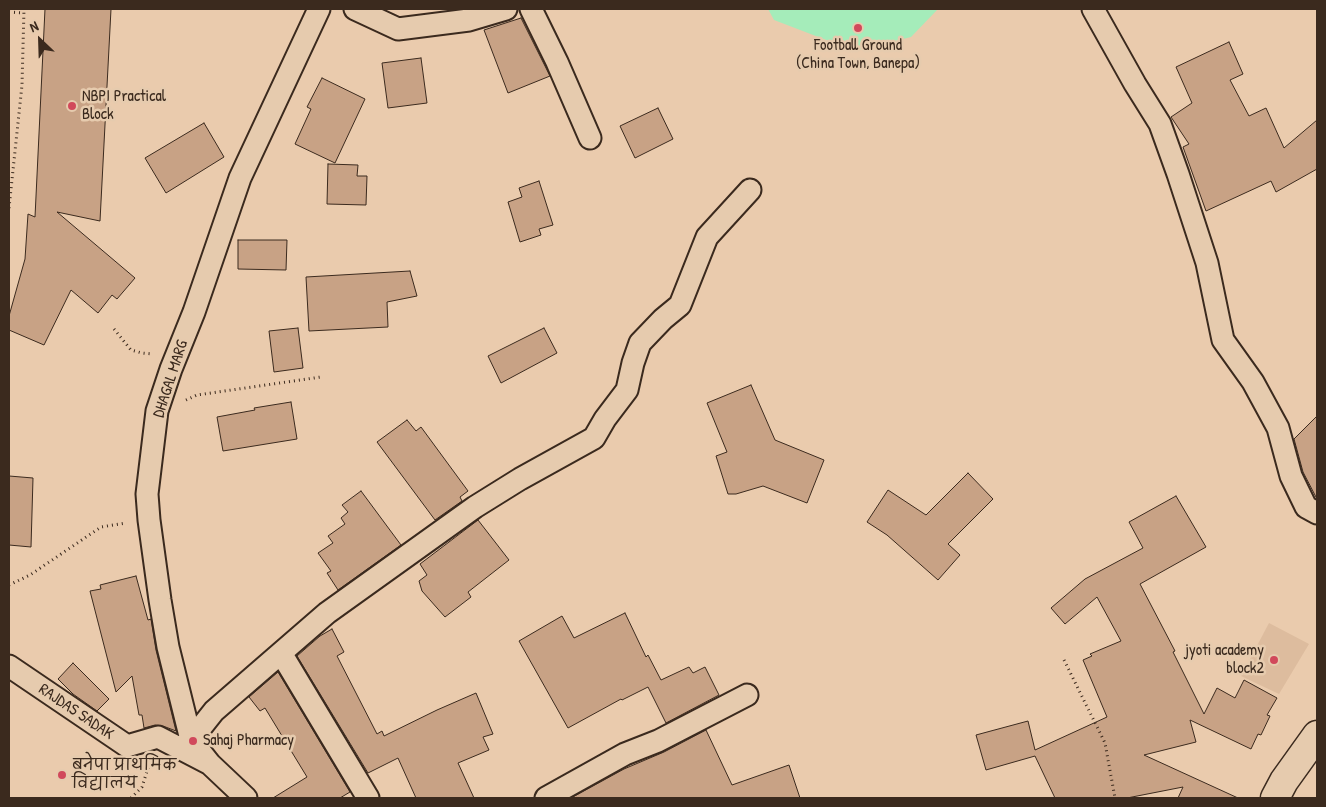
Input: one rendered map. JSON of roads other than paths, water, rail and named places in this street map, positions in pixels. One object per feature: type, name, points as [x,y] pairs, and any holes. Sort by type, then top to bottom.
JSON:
[{"type":"main road","points":[[1275,798],[1284,781],[1317,735]]},
{"type":"street","name":"DHAGAL MARG","points":[[210,764],[191,740],[168,647],[149,520],[147,494],[157,411],[171,369],[194,312],[240,178],[319,9]]},
{"type":"street","points":[[355,9],[398,29],[469,20],[506,9]]},
{"type":"street","points":[[531,9],[557,62],[590,138]]},
{"type":"street","points":[[1093,9],[1160,124],[1207,262],[1223,340],[1253,382],[1278,428],[1291,476],[1306,507],[1317,513]]},
{"type":"street","points":[[191,740],[214,711],[327,613],[475,508],[520,479],[594,438],[605,419],[627,390],[632,362],[640,342],[680,305],[707,236],[750,190]]},
{"type":"street","points":[[281,653],[368,798]]},
{"type":"street","name":"RAJDAS SADAK","points":[[9,666],[127,746],[158,737],[210,764]]},
{"type":"street","points":[[546,798],[625,754],[658,741],[747,695]]},
{"type":"street","points":[[210,764],[246,798]]},
{"type":"place","name":"Football Ground (China Town, Banepa)","points":[[858,28]]},
{"type":"place","name":"NBPI Practical Block","points":[[72,106]]},
{"type":"place","name":"jyoti academy block2","points":[[1274,660]]},
{"type":"place","name":"Sahaj Pharmacy","points":[[193,741]]},
{"type":"place","name":"बनेपा प्राथमिक विद्यालय","points":[[62,775]]}]
